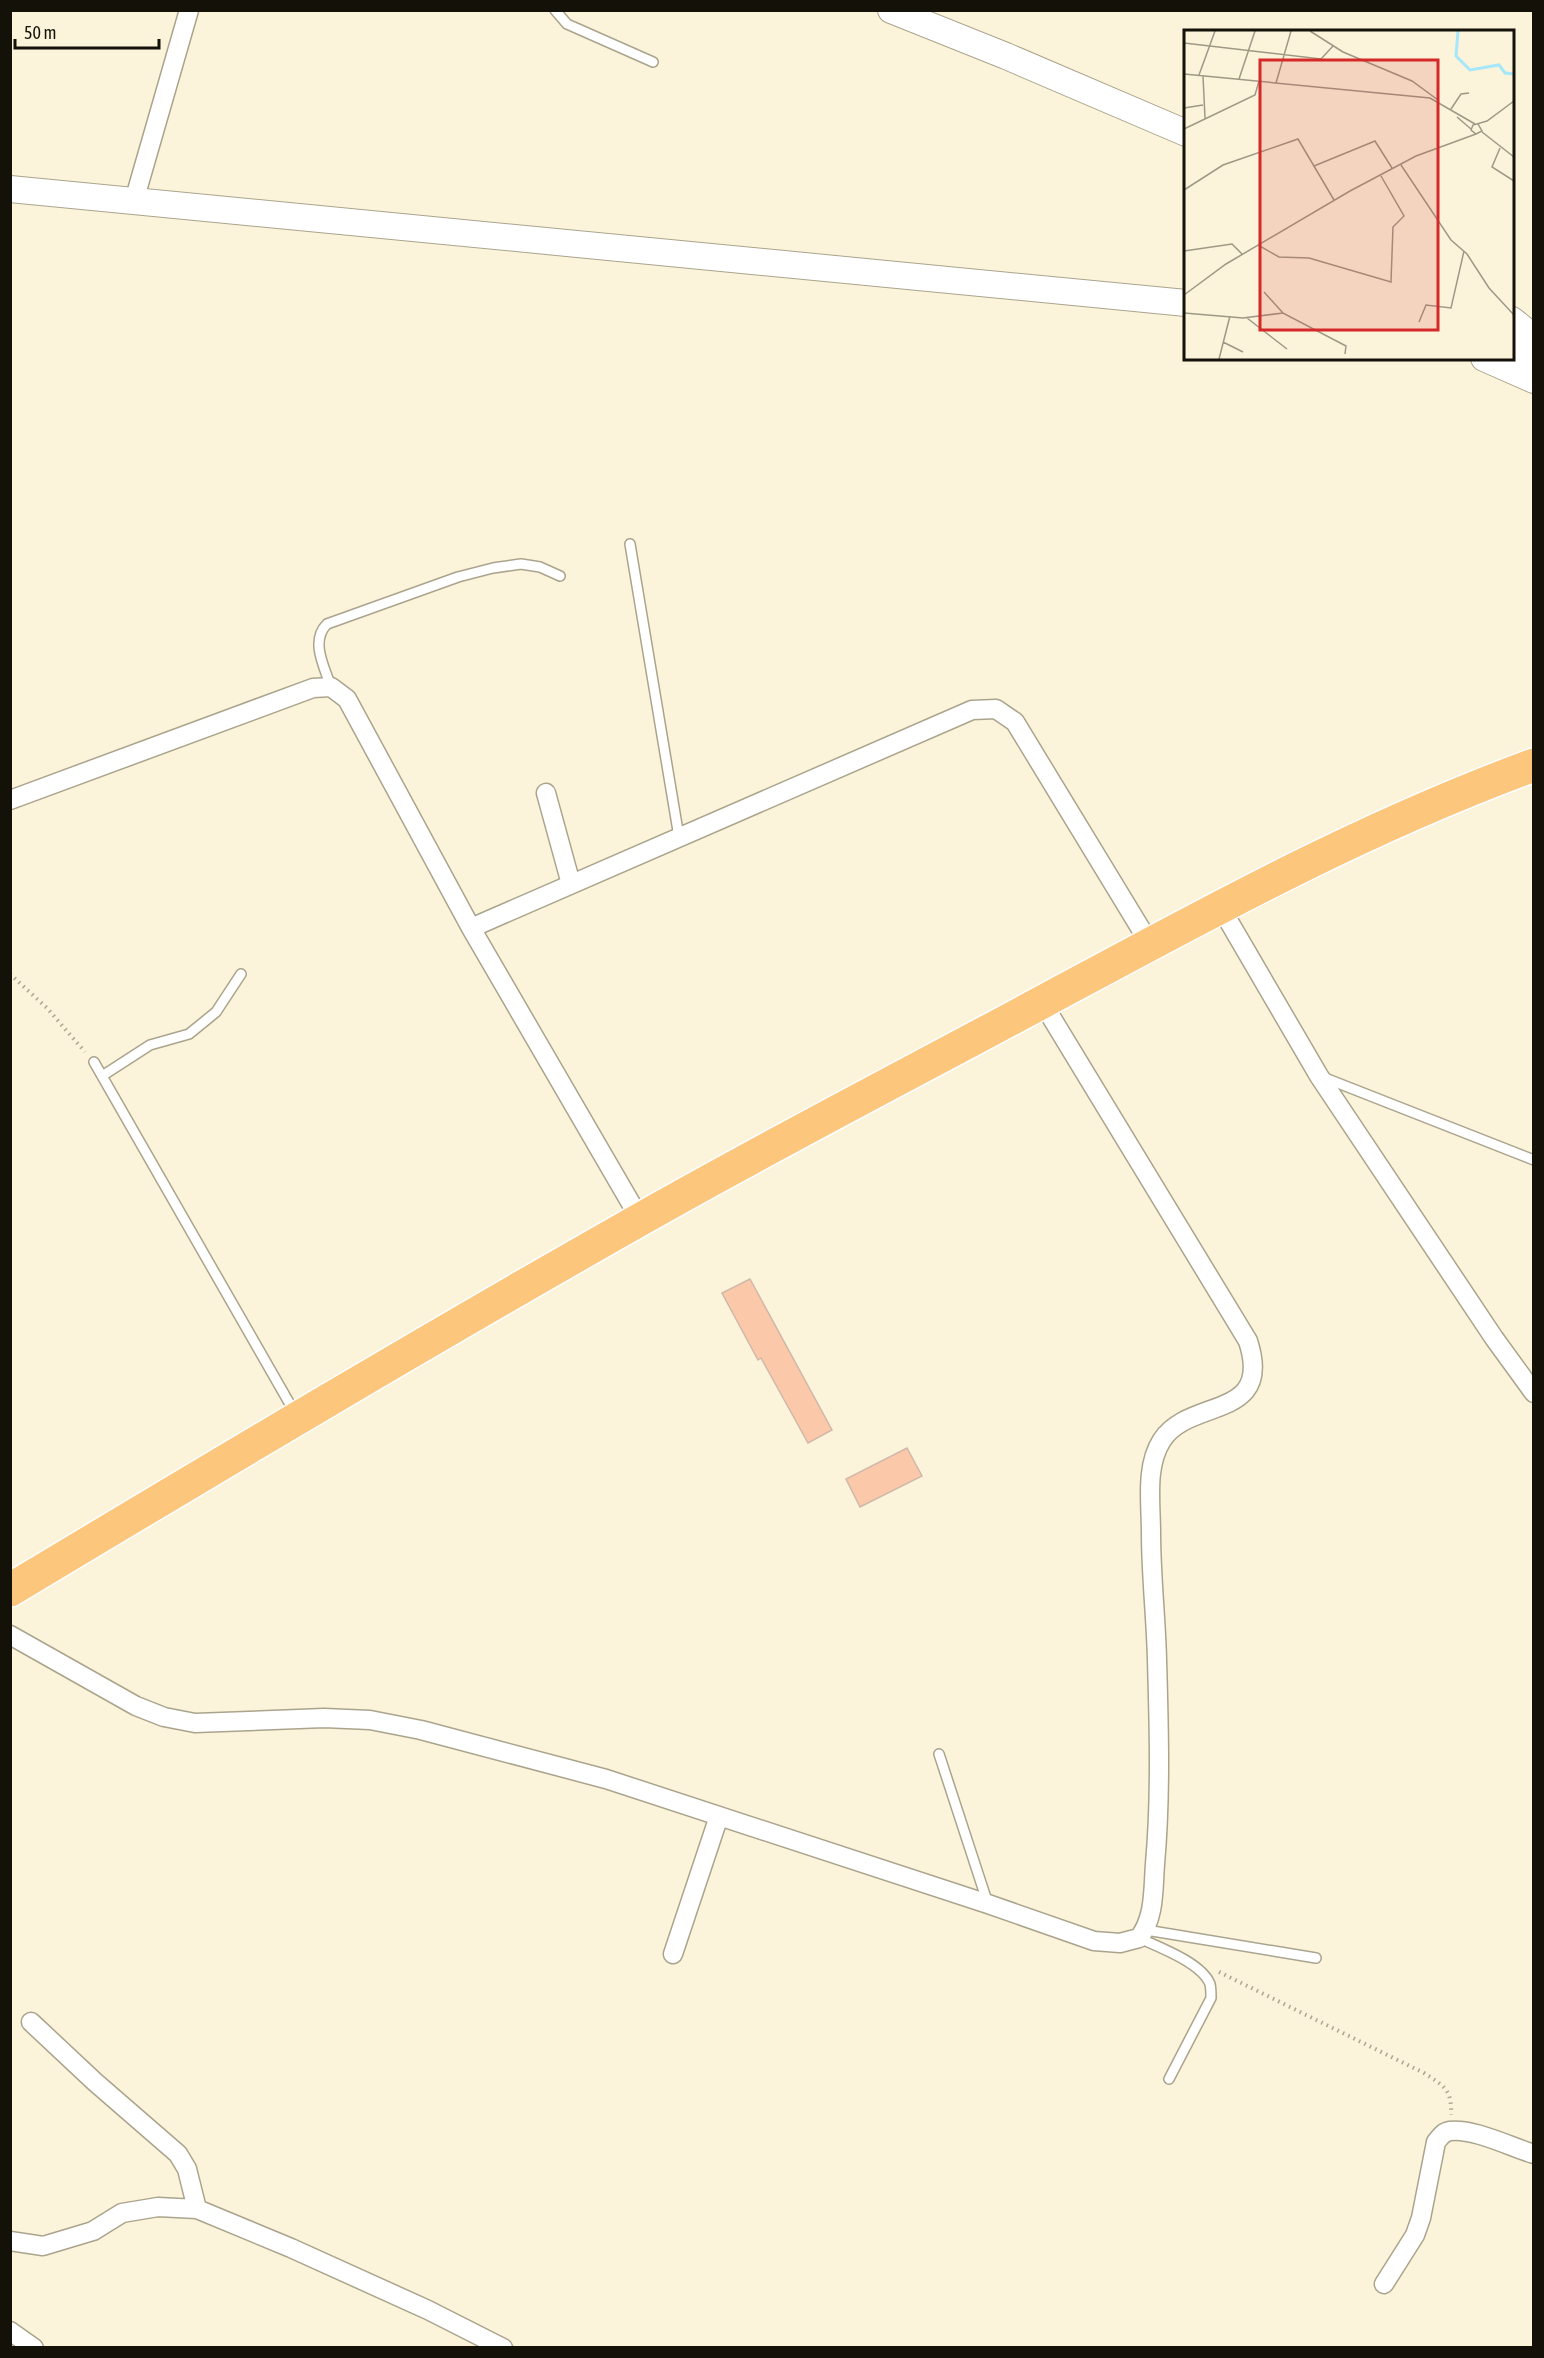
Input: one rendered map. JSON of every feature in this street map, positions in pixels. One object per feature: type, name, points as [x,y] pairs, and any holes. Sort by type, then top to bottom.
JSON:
[{"type":"highway","points":[[10,1590],[298,1417],[640,1219],[781,1141],[1150,944],[1359,837],[1533,765]]},
{"type":"street","points":[[134,201],[189,10]]},
{"type":"street","points":[[891,10],[1006,56],[1184,133]]},
{"type":"street","points":[[10,189],[1184,303]]},
{"type":"street","points":[[1514,322],[1533,338]]},
{"type":"street","points":[[1514,350],[1533,358]]},
{"type":"street","points":[[1488,360],[1533,380]]},
{"type":"street","points":[[10,800],[313,688],[331,687],[347,699],[471,928],[640,1219]]},
{"type":"street","points":[[471,928],[972,710],[996,709],[1015,722],[1150,944]]},
{"type":"street","points":[[546,793],[571,884]]},
{"type":"street","points":[[1221,908],[1319,1076],[1533,1394]]},
{"type":"street","points":[[10,1635],[136,1706],[164,1717],[195,1723],[324,1718],[370,1720],[421,1730],[606,1779],[1094,1941],[1120,1943],[1143,1934],[1151,1915],[1158,1830],[1157,1659],[1151,1550],[1151,1480],[1154,1456],[1163,1438],[1180,1424],[1234,1400],[1247,1390],[1253,1374],[1253,1358],[1248,1341],[1042,1002]]},
{"type":"street","points":[[673,1954],[719,1816]]},
{"type":"street","points":[[31,2022],[94,2082],[178,2154],[187,2169],[197,2209]]},
{"type":"street","points":[[1384,2284],[1415,2235],[1421,2218],[1436,2142],[1442,2134],[1450,2131],[1472,2134],[1533,2154]]},
{"type":"street","points":[[10,2241],[43,2246],[93,2231],[122,2213],[158,2207],[197,2209],[323,2262],[428,2310],[503,2348]]},
{"type":"street","points":[[10,2331],[34,2348]]},
{"type":"lane","points":[[555,10],[567,24],[653,62]]},
{"type":"lane","points":[[630,544],[679,837]]},
{"type":"lane","points":[[331,687],[317,643],[319,632],[327,624],[458,577],[494,568],[521,564],[540,567],[560,576]]},
{"type":"lane","points":[[102,1076],[150,1045],[189,1034],[216,1012],[241,974]]},
{"type":"lane","points":[[94,1062],[298,1417]]},
{"type":"lane","points":[[1319,1076],[1533,1160]]},
{"type":"lane","points":[[939,1754],[988,1904]]},
{"type":"lane","points":[[1143,1934],[1316,1958]]},
{"type":"lane","points":[[1143,1934],[1204,1973],[1210,1985],[1211,1998],[1169,2079]]},
{"type":"path","points":[[10,974],[47,1008],[94,1062]]},
{"type":"path","points":[[1190,1964],[1212,1969],[1424,2073],[1446,2087],[1452,2101],[1450,2131]]},
{"type":"building","points":[[750,1279],[832,1430],[808,1443],[761,1358],[758,1360],[722,1293]]},
{"type":"building","points":[[907,1448],[922,1476],[860,1507],[846,1479]]}]
